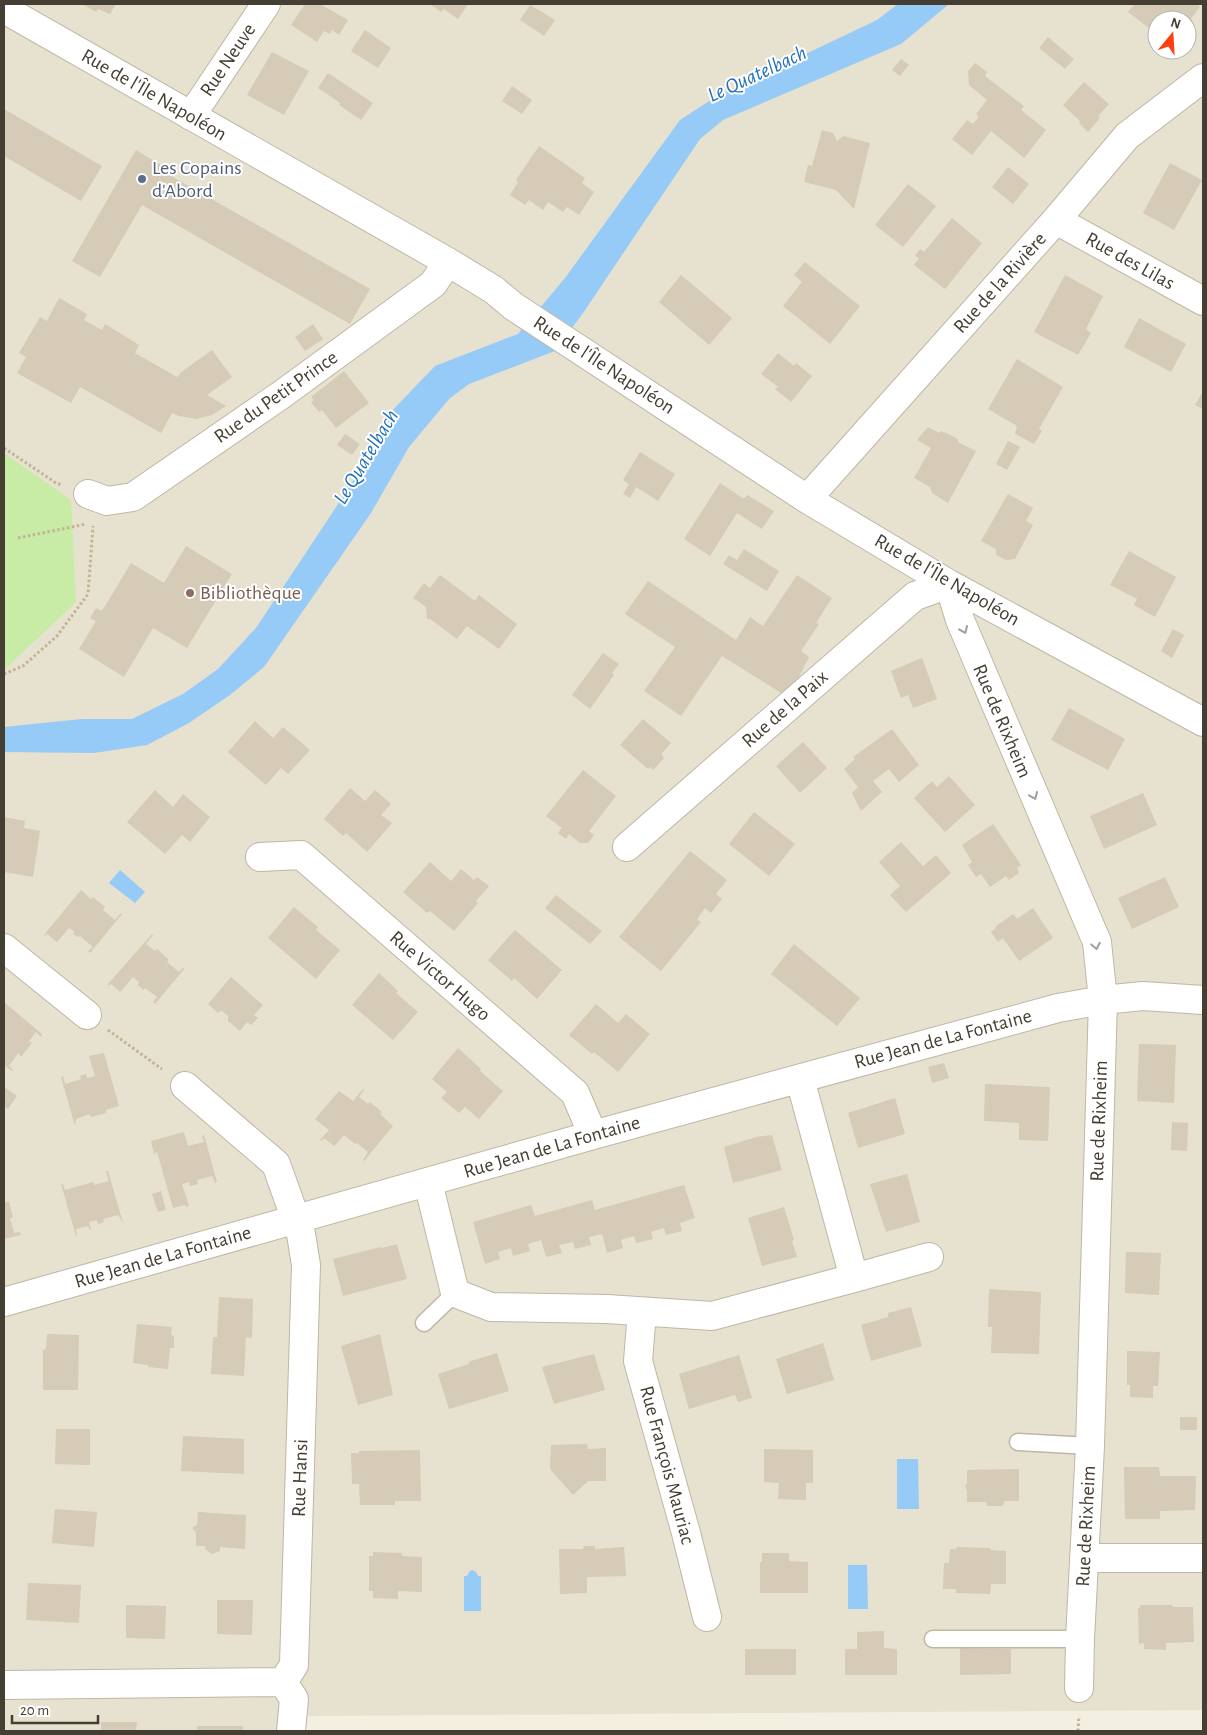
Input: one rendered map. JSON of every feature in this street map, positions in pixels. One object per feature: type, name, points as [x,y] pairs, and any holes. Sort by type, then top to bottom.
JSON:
[{"type":"street","name":"Rue Neuve","points":[[191,116],[266,4]]},
{"type":"street","name":"Rue de l'Île Napoléon","points":[[4,10],[494,290],[513,306],[807,500],[949,584],[1203,722]]},
{"type":"street","name":"Rue de la Rivière","points":[[807,500],[1056,220],[1128,136],[1203,78]]},
{"type":"street","name":"Rue des Lilas","points":[[1056,220],[1203,301]]},
{"type":"street","name":"Rue du Petit Prince","points":[[88,494],[106,501],[133,497],[281,395],[433,284],[448,262]]},
{"type":"street","name":"Rue de la Paix","points":[[627,847],[914,596],[949,584]]},
{"type":"street","name":"Rue de Rixheim","points":[[949,584],[960,620],[1097,942],[1103,1000],[1090,1446],[1080,1639],[1080,1688]]},
{"type":"street","name":"Rue Victor Hugo","points":[[260,857],[300,855],[574,1093],[593,1135]]},
{"type":"street","points":[[4,948],[87,1015]]},
{"type":"street","name":"Rue Jean de La Fontaine","points":[[4,1302],[593,1135],[1058,1008],[1103,1000],[1144,996],[1203,1000]]},
{"type":"street","points":[[800,1079],[854,1278]]},
{"type":"street","name":"Rue Hansi","points":[[185,1086],[276,1164],[301,1234],[306,1265],[294,1665],[283,1682]]},
{"type":"street","points":[[428,1182],[455,1293],[491,1307],[607,1309],[712,1316],[929,1257]]},
{"type":"street","name":"Rue François Mauriac","points":[[642,1312],[638,1361],[686,1533],[707,1617]]},
{"type":"street","points":[[1084,1558],[1203,1558]]},
{"type":"street","points":[[4,1685],[283,1682],[294,1699],[291,1731]]},
{"type":"lane","points":[[424,1323],[455,1293]]},
{"type":"lane","points":[[1018,1442],[1090,1446]]},
{"type":"lane","points":[[933,1639],[1080,1639]]},
{"type":"path","points":[[4,448],[56,483],[88,494]]},
{"type":"path","points":[[4,674],[24,666],[57,636],[88,594],[93,523],[18,538]]},
{"type":"path","points":[[87,1015],[185,1086]]},
{"type":"shaded area","points":[[4,4],[1203,4],[1203,1710],[307,1716],[305,1731],[4,1731]]},
{"type":"green space","points":[[4,453],[71,500],[76,602],[4,670]]},
{"type":"water","name":"Le Quatelbach","points":[[898,4],[949,4],[901,44],[723,120],[700,139],[583,313],[555,351],[469,384],[449,399],[409,447],[371,513],[264,667],[230,695],[189,723],[147,745],[94,753],[4,752],[4,727],[82,719],[132,719],[183,694],[218,669],[256,628],[352,483],[388,415],[435,366],[518,334],[565,278],[680,120],[717,96],[877,20]]},
{"type":"water","points":[[120,870],[145,892],[135,903],[109,883]]},
{"type":"water","points":[[897,1459],[918,1459],[919,1509],[897,1509]]},
{"type":"water","points":[[848,1565],[867,1565],[868,1609],[848,1609]]},
{"type":"water","points":[[472,1570],[478,1576],[481,1576],[481,1611],[464,1611],[464,1576],[467,1576]]},
{"type":"building","points":[[82,4],[116,4],[110,14],[98,9],[96,12]]},
{"type":"building","points":[[305,4],[320,4],[348,20],[339,35],[332,30],[330,34],[324,31],[317,42],[291,25]]},
{"type":"building","points":[[430,4],[468,4],[458,19],[444,9],[441,12]]},
{"type":"building","points":[[1135,4],[1196,4],[1200,7],[1197,11],[1147,10],[1147,26],[1128,12]]},
{"type":"building","points":[[530,5],[555,20],[544,36],[520,20]]},
{"type":"building","points":[[365,30],[391,48],[378,68],[351,51]]},
{"type":"building","points":[[1048,37],[1074,59],[1065,69],[1039,48]]},
{"type":"building","points":[[272,52],[309,71],[284,115],[247,95]]},
{"type":"building","points":[[901,59],[909,65],[900,76],[892,70]]},
{"type":"building","points":[[975,63],[987,72],[985,76],[1024,106],[1021,110],[1046,130],[1024,158],[991,131],[972,155],[952,139],[967,120],[973,124],[979,117],[976,114],[987,100],[969,85],[968,71]]},
{"type":"building","points":[[328,73],[373,103],[361,120],[318,88]]},
{"type":"building","points":[[1084,82],[1109,104],[1098,116],[1100,118],[1088,132],[1079,123],[1080,121],[1063,105]]},
{"type":"building","points":[[512,86],[532,100],[522,114],[502,101]]},
{"type":"building","points":[[4,109],[102,166],[81,201],[4,156]]},
{"type":"building","points":[[822,130],[833,133],[837,141],[843,136],[870,143],[854,209],[836,190],[804,182],[808,165],[812,166]]},
{"type":"building","points":[[539,146],[585,178],[582,183],[594,192],[579,215],[567,207],[563,212],[548,202],[543,210],[529,200],[525,205],[510,195],[518,182],[516,180]]},
{"type":"building","points":[[136,150],[166,168],[164,172],[370,289],[350,324],[142,205],[100,277],[72,261]]},
{"type":"building","points":[[1170,163],[1202,180],[1174,230],[1143,213]]},
{"type":"building","points":[[1008,167],[1029,184],[1013,204],[992,187]]},
{"type":"building","points":[[908,184],[936,206],[903,247],[875,225]]},
{"type":"building","points":[[952,218],[982,243],[945,289],[914,265],[919,258],[915,256],[920,249],[924,252]]},
{"type":"building","points":[[805,262],[860,306],[830,344],[783,306],[802,282],[794,275]]},
{"type":"building","points":[[681,275],[732,318],[709,345],[659,302]]},
{"type":"building","points":[[1065,275],[1103,296],[1086,329],[1091,333],[1078,355],[1034,332]]},
{"type":"building","points":[[59,298],[87,314],[84,320],[102,330],[105,324],[139,345],[135,353],[177,377],[212,350],[232,377],[207,395],[226,406],[212,415],[196,419],[172,413],[161,433],[80,387],[71,403],[17,373],[26,357],[19,353],[40,317],[47,321]]},
{"type":"building","points":[[1139,318],[1186,344],[1171,372],[1124,347]]},
{"type":"building","points":[[313,324],[323,339],[305,351],[295,337]]},
{"type":"building","points":[[778,353],[794,366],[796,363],[812,376],[791,402],[775,389],[778,387],[761,374]]},
{"type":"building","points":[[1017,359],[1063,387],[1039,429],[1042,431],[1034,444],[1015,434],[1017,426],[988,409]]},
{"type":"building","points":[[344,371],[369,403],[336,428],[322,410],[319,412],[311,402],[314,400],[311,397]]},
{"type":"building","points":[[1203,391],[1203,409],[1195,405]]},
{"type":"building","points":[[928,427],[958,439],[958,442],[976,451],[948,503],[932,493],[930,487],[914,478],[931,448],[917,440]]},
{"type":"building","points":[[345,434],[360,444],[352,455],[337,445]]},
{"type":"building","points":[[1008,441],[1020,447],[1007,470],[996,464]]},
{"type":"building","points":[[640,452],[675,474],[658,501],[636,487],[630,498],[623,494],[629,484],[623,480]]},
{"type":"building","points":[[720,483],[744,499],[747,495],[774,511],[762,529],[737,513],[710,556],[684,539]]},
{"type":"building","points":[[1008,494],[1033,508],[1026,521],[1033,525],[1015,559],[1006,560],[996,555],[996,549],[981,541]]},
{"type":"building","points":[[186,546],[232,574],[187,648],[153,628],[124,677],[79,649],[96,621],[90,618],[96,608],[102,611],[131,563],[164,583]]},
{"type":"building","points":[[744,549],[779,571],[767,591],[723,564],[729,555],[737,560]]},
{"type":"building","points":[[1129,551],[1176,577],[1155,617],[1134,605],[1137,599],[1110,585]]},
{"type":"building","points":[[440,575],[475,601],[479,595],[517,624],[499,649],[467,626],[457,639],[430,619],[427,619],[426,607],[413,598],[424,583],[430,588]]},
{"type":"building","points":[[797,575],[832,598],[816,623],[819,624],[801,651],[809,657],[797,681],[781,693],[722,656],[681,716],[644,691],[675,647],[625,614],[648,581],[736,640],[750,617],[763,626]]},
{"type":"building","points":[[1173,629],[1184,635],[1172,658],[1161,651]]},
{"type":"building","points":[[603,653],[619,664],[612,673],[614,675],[590,709],[572,695]]},
{"type":"building","points":[[922,658],[937,699],[913,708],[908,695],[901,698],[891,671]]},
{"type":"building","points":[[1069,708],[1125,739],[1108,770],[1051,740]]},
{"type":"building","points":[[643,719],[671,743],[661,754],[664,758],[653,770],[650,767],[648,769],[620,745]]},
{"type":"building","points":[[255,721],[273,738],[283,727],[310,750],[288,774],[281,768],[266,785],[228,752]]},
{"type":"building","points":[[892,729],[919,765],[899,782],[889,769],[873,781],[882,792],[861,811],[852,793],[858,787],[844,769],[855,759],[853,757]]},
{"type":"building","points":[[803,742],[827,768],[800,793],[776,766]]},
{"type":"building","points":[[583,770],[616,796],[589,831],[594,835],[588,843],[580,843],[569,834],[566,839],[558,833],[562,828],[546,816]]},
{"type":"building","points":[[949,776],[975,805],[945,832],[914,798],[932,781],[937,787]]},
{"type":"building","points":[[350,788],[365,801],[375,790],[391,804],[381,815],[392,823],[367,852],[346,833],[343,836],[324,819]]},
{"type":"building","points":[[155,790],[173,807],[183,794],[210,817],[190,842],[182,835],[165,854],[127,822]]},
{"type":"building","points":[[1143,793],[1157,825],[1104,849],[1090,816]]},
{"type":"building","points":[[754,812],[795,844],[769,876],[729,844]]},
{"type":"building","points":[[4,817],[25,821],[24,828],[40,831],[33,877],[4,872]]},
{"type":"building","points":[[993,824],[1021,865],[1017,868],[1019,873],[1009,880],[1006,876],[990,887],[981,874],[976,877],[968,865],[972,862],[962,845]]},
{"type":"building","points":[[901,842],[923,866],[936,855],[951,873],[906,912],[890,895],[900,886],[879,862]]},
{"type":"building","points":[[690,851],[727,880],[716,894],[722,899],[711,913],[705,908],[697,919],[701,922],[661,971],[619,937]]},
{"type":"building","points":[[430,862],[451,881],[461,869],[474,880],[477,877],[489,886],[476,901],[478,903],[454,931],[430,911],[427,913],[403,892]]},
{"type":"building","points":[[1165,877],[1179,907],[1132,929],[1118,898]]},
{"type":"building","points":[[81,890],[91,899],[93,897],[105,907],[103,910],[115,920],[122,914],[90,953],[88,951],[93,947],[80,936],[78,937],[73,934],[74,931],[69,928],[57,942],[47,934],[43,936]]},
{"type":"building","points":[[556,895],[602,931],[590,944],[545,908]]},
{"type":"building","points":[[294,907],[318,927],[316,930],[340,950],[316,979],[268,938]]},
{"type":"building","points":[[1033,908],[1053,938],[1019,961],[1003,938],[998,942],[991,932],[1013,914],[1017,919]]},
{"type":"building","points":[[515,930],[562,970],[537,999],[514,978],[512,981],[488,960]]},
{"type":"building","points":[[152,934],[146,944],[155,951],[157,949],[169,960],[167,962],[179,972],[185,968],[155,1004],[153,1002],[157,997],[145,988],[143,990],[138,985],[139,982],[133,977],[120,992],[111,984],[109,986],[108,984]]},
{"type":"building","points":[[794,944],[860,998],[837,1026],[771,974]]},
{"type":"building","points":[[379,973],[398,991],[396,993],[418,1012],[393,1040],[352,1005]]},
{"type":"building","points":[[231,977],[263,1005],[254,1015],[258,1018],[251,1025],[247,1022],[240,1031],[228,1021],[228,1016],[221,1010],[218,1013],[208,1004]]},
{"type":"building","points":[[4,1002],[42,1034],[41,1037],[36,1032],[29,1041],[32,1043],[21,1057],[18,1053],[9,1066],[12,1071],[4,1065]]},
{"type":"building","points":[[596,1004],[618,1023],[626,1014],[650,1034],[618,1072],[569,1035]]},
{"type":"building","points":[[1139,1044],[1176,1045],[1174,1103],[1137,1101]]},
{"type":"building","points":[[458,1048],[503,1091],[479,1119],[465,1107],[459,1113],[441,1098],[447,1092],[432,1079]]},
{"type":"building","points":[[104,1053],[119,1106],[106,1110],[106,1113],[91,1117],[90,1114],[76,1119],[75,1126],[61,1077],[63,1076],[65,1084],[81,1079],[80,1076],[86,1074],[87,1078],[95,1076],[89,1056]]},
{"type":"building","points":[[944,1063],[949,1078],[932,1083],[928,1067]]},
{"type":"building","points":[[985,1084],[1050,1087],[1048,1141],[1019,1140],[1019,1123],[984,1121]]},
{"type":"building","points":[[4,1087],[17,1096],[8,1109],[4,1106]]},
{"type":"building","points":[[363,1089],[359,1097],[368,1104],[370,1102],[382,1112],[380,1114],[393,1126],[364,1161],[368,1152],[344,1135],[334,1146],[324,1138],[322,1141],[320,1140],[329,1130],[315,1119],[339,1091],[353,1101]]},
{"type":"building","points":[[895,1098],[905,1134],[858,1148],[848,1113]]},
{"type":"building","points":[[1172,1122],[1188,1123],[1187,1151],[1171,1150]]},
{"type":"building","points":[[184,1132],[188,1146],[204,1142],[202,1136],[204,1135],[217,1182],[215,1183],[212,1176],[197,1180],[198,1184],[190,1186],[189,1182],[182,1184],[189,1206],[173,1208],[157,1152],[154,1154],[151,1141]]},
{"type":"building","points":[[772,1135],[782,1170],[733,1183],[724,1147],[756,1137]]},
{"type":"building","points":[[106,1171],[108,1171],[123,1223],[118,1215],[103,1219],[104,1222],[98,1224],[97,1220],[89,1222],[91,1229],[88,1226],[76,1229],[76,1236],[61,1184],[63,1184],[65,1190],[93,1182],[94,1185],[109,1181]]},
{"type":"building","points":[[907,1174],[920,1222],[886,1232],[870,1184]]},
{"type":"building","points":[[684,1185],[695,1218],[680,1223],[682,1231],[666,1235],[664,1228],[651,1232],[653,1239],[636,1243],[634,1236],[621,1240],[623,1248],[607,1253],[602,1234],[589,1237],[591,1245],[575,1249],[573,1242],[559,1245],[562,1253],[546,1257],[541,1240],[528,1244],[530,1251],[513,1256],[511,1248],[498,1252],[500,1259],[485,1264],[473,1222],[531,1205],[535,1216],[592,1200],[595,1210]]},
{"type":"building","points":[[161,1191],[166,1210],[158,1212],[152,1194]]},
{"type":"building","points":[[4,1198],[5,1203],[9,1201],[13,1218],[10,1218],[14,1233],[20,1232],[21,1235],[4,1239]]},
{"type":"building","points":[[784,1207],[797,1257],[762,1266],[748,1218]]},
{"type":"building","points":[[397,1244],[407,1279],[343,1296],[333,1259]]},
{"type":"building","points":[[1126,1252],[1161,1253],[1159,1295],[1125,1293]]},
{"type":"building","points":[[989,1289],[1041,1292],[1039,1354],[991,1353],[992,1327],[988,1327]]},
{"type":"building","points":[[219,1297],[253,1299],[252,1338],[246,1337],[244,1376],[211,1374],[213,1337],[217,1337]]},
{"type":"building","points":[[911,1307],[922,1346],[871,1361],[861,1325],[888,1317],[888,1313]]},
{"type":"building","points":[[137,1324],[172,1327],[171,1335],[174,1336],[174,1348],[170,1348],[168,1369],[133,1363]]},
{"type":"building","points":[[47,1334],[79,1335],[78,1390],[43,1390],[43,1350],[46,1349]]},
{"type":"building","points":[[380,1334],[393,1395],[358,1405],[341,1346]]},
{"type":"building","points":[[823,1343],[834,1380],[787,1394],[776,1359]]},
{"type":"building","points":[[1127,1351],[1160,1352],[1158,1386],[1153,1386],[1153,1398],[1130,1397],[1130,1385],[1127,1385]]},
{"type":"building","points":[[497,1353],[509,1391],[449,1409],[438,1374]]},
{"type":"building","points":[[594,1354],[605,1390],[554,1404],[542,1367]]},
{"type":"building","points":[[739,1355],[752,1398],[738,1402],[735,1395],[689,1409],[679,1374]]},
{"type":"building","points":[[1180,1417],[1197,1417],[1197,1430],[1180,1430]]},
{"type":"building","points":[[56,1429],[90,1429],[90,1465],[55,1464]]},
{"type":"building","points":[[183,1436],[244,1439],[244,1474],[181,1471]]},
{"type":"building","points":[[587,1444],[588,1449],[606,1448],[606,1481],[588,1481],[573,1495],[550,1469],[551,1445]]},
{"type":"building","points":[[764,1449],[813,1450],[813,1483],[806,1483],[806,1500],[778,1499],[779,1483],[764,1482]]},
{"type":"building","points":[[420,1450],[421,1501],[395,1501],[395,1505],[360,1505],[359,1484],[352,1484],[351,1453],[359,1453],[359,1451]]},
{"type":"building","points":[[1124,1467],[1159,1467],[1160,1476],[1196,1476],[1195,1510],[1160,1511],[1160,1519],[1125,1519]]},
{"type":"building","points":[[1019,1469],[1019,1501],[1004,1501],[1003,1506],[987,1506],[986,1502],[967,1502],[965,1485],[967,1484],[967,1470]]},
{"type":"building","points":[[55,1509],[97,1512],[94,1547],[52,1543]]},
{"type":"building","points":[[198,1512],[246,1515],[245,1549],[220,1547],[220,1551],[212,1554],[205,1549],[205,1546],[196,1546],[196,1532],[192,1528],[197,1525]]},
{"type":"building","points":[[584,1546],[595,1546],[595,1549],[624,1547],[626,1576],[587,1577],[587,1593],[560,1594],[559,1549],[583,1549]]},
{"type":"building","points":[[957,1547],[990,1548],[990,1550],[1006,1551],[1006,1584],[991,1584],[990,1594],[956,1593],[956,1589],[943,1589],[944,1563],[949,1563],[950,1549],[956,1549]]},
{"type":"building","points":[[373,1552],[402,1553],[402,1556],[422,1557],[422,1592],[398,1591],[398,1599],[373,1598],[373,1591],[369,1591],[369,1556],[373,1556]]},
{"type":"building","points":[[762,1553],[789,1553],[789,1561],[808,1562],[808,1593],[760,1593],[760,1562],[762,1562]]},
{"type":"building","points":[[28,1583],[81,1585],[79,1623],[26,1620]]},
{"type":"building","points":[[217,1600],[253,1600],[252,1635],[217,1634]]},
{"type":"building","points":[[126,1605],[166,1606],[165,1639],[126,1638]]},
{"type":"building","points":[[1140,1605],[1193,1607],[1194,1642],[1166,1643],[1166,1650],[1144,1649],[1144,1643],[1139,1644],[1138,1608],[1140,1608]]},
{"type":"building","points":[[884,1631],[884,1648],[897,1649],[897,1675],[845,1675],[845,1649],[857,1649],[857,1632]]},
{"type":"building","points":[[960,1648],[1011,1649],[1011,1674],[960,1675]]},
{"type":"building","points":[[745,1649],[796,1649],[796,1675],[745,1675]]},
{"type":"building","points":[[101,1722],[137,1722],[136,1731],[101,1731]]},
{"type":"building","points":[[197,1726],[243,1726],[243,1731],[197,1731]]},
{"type":"place","name":"Les Copains d'Abord","points":[[142,179]]},
{"type":"place","name":"Bibliothèque","points":[[190,593]]}]
